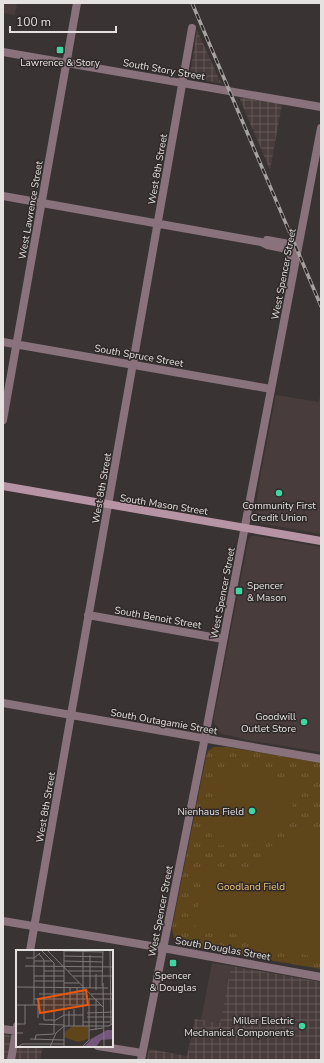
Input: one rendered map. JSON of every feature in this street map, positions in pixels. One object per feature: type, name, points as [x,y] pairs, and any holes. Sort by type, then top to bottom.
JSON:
[{"type":"main road","name":"South Mason Street","points":[[3,486],[321,541]]},
{"type":"street","name":"West Lawrence Street","points":[[3,420],[77,3]]},
{"type":"street","name":"West 8th Street","points":[[30,950],[192,28]]},
{"type":"street","name":"South Story Street","points":[[3,52],[321,107]]},
{"type":"street","name":"West Spencer Street","points":[[141,1057],[245,527],[321,128]]},
{"type":"street","points":[[3,196],[261,242],[287,250],[294,265]]},
{"type":"street","points":[[261,242],[268,240],[284,242],[291,244],[297,249]]},
{"type":"street","name":"South Spruce Street","points":[[3,342],[271,390]]},
{"type":"street","name":"South Benoit Street","points":[[88,615],[223,639]]},
{"type":"street","name":"South Outagamie Street","points":[[3,703],[321,759]]},
{"type":"street","name":"South Douglas Street","points":[[3,921],[321,976]]},
{"type":"street","points":[[3,1029],[16,1030]]},
{"type":"street","points":[[11,1060],[16,1035]]},
{"type":"street","points":[[102,1047],[141,1057]]},
{"type":"shaded area","points":[[3,3],[17,3],[15,15],[3,13]]},
{"type":"shaded area","points":[[197,30],[221,83],[195,79],[190,75]]},
{"type":"shaded area","points":[[239,97],[282,104],[270,170]]},
{"type":"shaded area","points":[[321,389],[321,534],[258,522],[255,518],[255,513],[261,472],[276,395],[319,402]]},
{"type":"shaded area","points":[[252,536],[321,547],[321,752],[246,740],[225,735],[219,732],[214,722],[248,542]]},
{"type":"shaded area","points":[[212,963],[231,966],[220,1023],[201,1020]]},
{"type":"shaded area","points":[[231,966],[321,982],[321,1060],[147,1060],[149,1049],[187,1056],[195,1019],[220,1023]]},
{"type":"shaded area","points":[[3,1034],[16,1037],[16,1047],[43,1047],[40,1060],[3,1060]]},
{"type":"green space","name":"Goodland Field","points":[[214,747],[227,747],[321,763],[321,969],[181,945],[174,938],[172,928],[206,757],[208,751]]},
{"type":"green space","name":"Nienhaus Field","points":[[226,766],[259,772],[299,784],[292,806],[286,818],[269,832],[254,841],[246,843],[211,845],[215,793],[220,770]]},
{"type":"green space","points":[[321,831],[321,958],[241,942],[242,935],[194,926],[206,864],[250,872],[257,859],[268,848],[298,833]]},
{"type":"railway","points":[[192,3],[321,306]]},
{"type":"place","name":"Lawrence & Story","points":[[60,50]]},
{"type":"place","name":"Community First Credit Union","points":[[279,493]]},
{"type":"place","name":"Spencer & Mason","points":[[239,591]]},
{"type":"place","name":"Goodwill Outlet Store","points":[[304,722]]},
{"type":"place","name":"Nienhaus Field","points":[[252,811]]},
{"type":"place","name":"Spencer & Douglas","points":[[173,963]]},
{"type":"place","name":"Miller Electric Mechanical Components","points":[[302,1026]]}]
